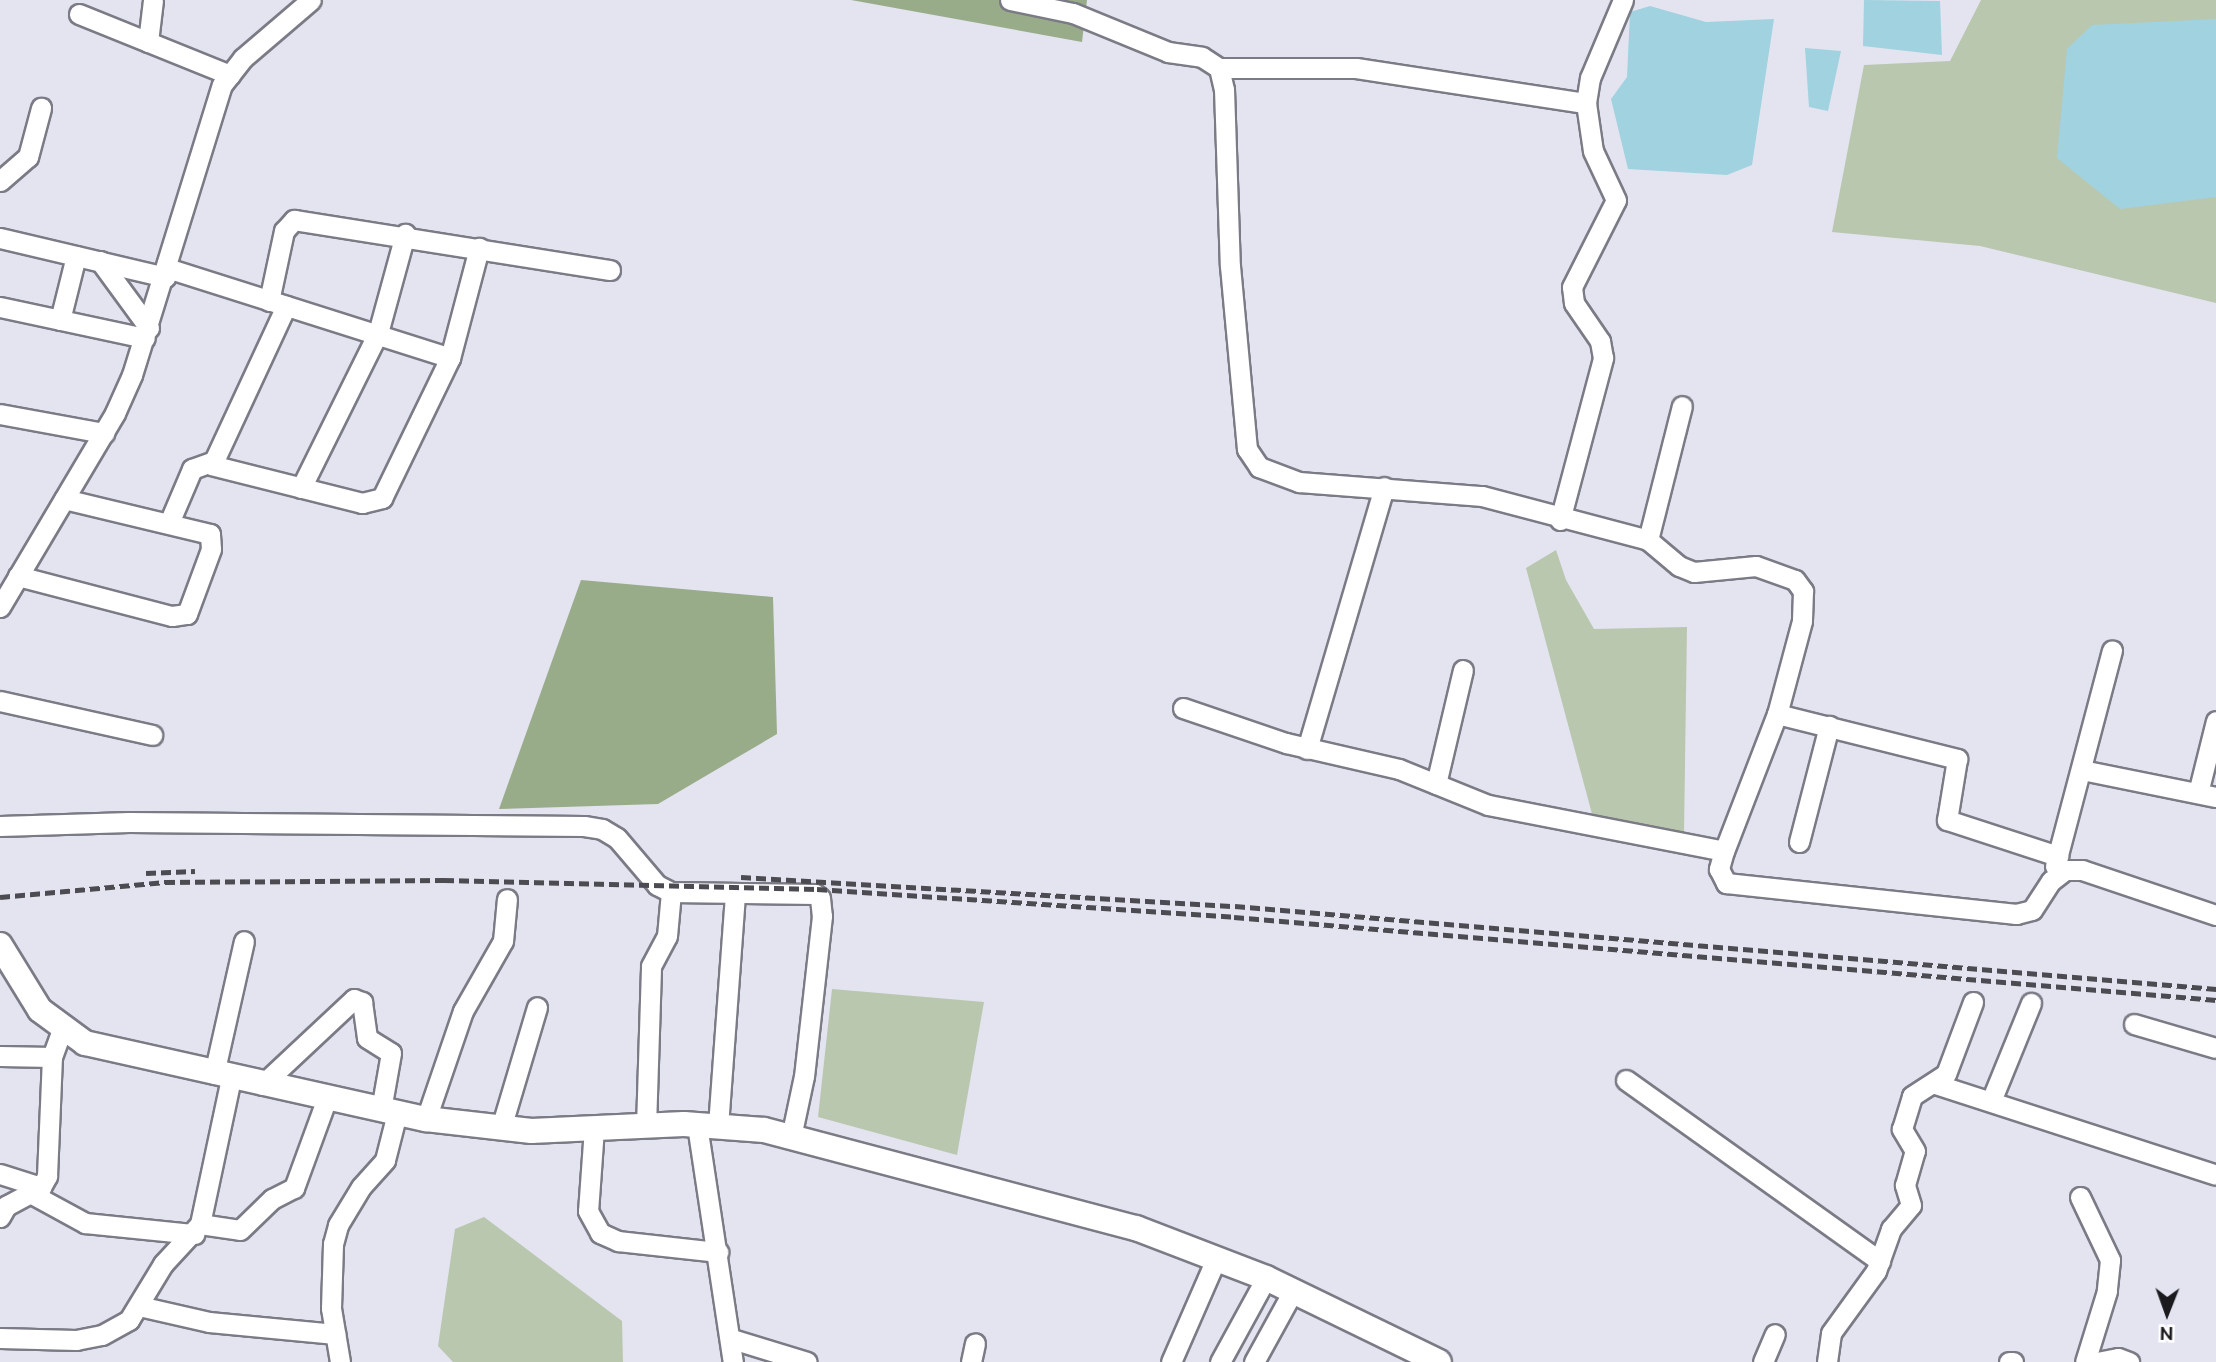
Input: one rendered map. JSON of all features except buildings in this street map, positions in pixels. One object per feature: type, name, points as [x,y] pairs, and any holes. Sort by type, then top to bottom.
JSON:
[{"type":"main road","points":[[0,945],[40,1010],[62,1030],[85,1043],[222,1076],[426,1119],[501,1128],[708,1125],[791,1137],[1136,1228],[1266,1278],[1439,1362]]},
{"type":"street","points":[[148,42],[153,0]]},
{"type":"street","points":[[0,607],[104,433],[147,333],[222,87],[289,16],[311,0]]},
{"type":"street","points":[[1010,0],[1073,13],[1168,52],[1202,57],[1219,68],[1356,68],[1586,103]]},
{"type":"street","points":[[1560,520],[1603,358],[1600,341],[1574,303],[1572,287],[1616,200],[1593,151],[1586,103],[1590,78],[1623,0]]},
{"type":"street","points":[[79,14],[148,42],[222,87]]},
{"type":"street","points":[[1219,68],[1224,89],[1230,266],[1247,449],[1259,467],[1278,477],[1460,491],[1560,520],[1648,540],[1679,566],[1694,572],[1756,566],[1795,580],[1803,591],[1802,621],[1777,714],[1718,869],[1726,883],[1744,888],[2016,914],[2032,910],[2042,900],[2052,881],[2112,650]]},
{"type":"street","points":[[0,181],[28,157],[41,108]]},
{"type":"street","points":[[211,465],[278,304],[284,231],[293,220],[405,234],[610,270]]},
{"type":"street","points":[[301,488],[378,333],[405,234]]},
{"type":"street","points":[[0,238],[100,261],[166,272],[378,333],[450,358]]},
{"type":"street","points":[[169,523],[192,469],[211,465],[362,503],[382,498],[450,358],[479,248]]},
{"type":"street","points":[[61,320],[76,256]]},
{"type":"street","points":[[100,261],[147,333]]},
{"type":"street","points":[[0,307],[61,320],[147,333]]},
{"type":"street","points":[[1648,540],[1682,406]]},
{"type":"street","points":[[0,414],[104,433]]},
{"type":"street","points":[[1307,749],[1384,487]]},
{"type":"street","points":[[18,576],[180,617],[191,606],[212,541],[203,530],[64,499]]},
{"type":"street","points":[[1436,784],[1463,670]]},
{"type":"street","points":[[0,701],[152,735]]},
{"type":"street","points":[[1183,708],[1307,749],[1380,763],[1488,805],[1724,851]]},
{"type":"street","points":[[1777,714],[1957,759],[1947,820],[2058,856]]},
{"type":"street","points":[[2082,771],[2207,795],[2216,721]]},
{"type":"street","points":[[1799,842],[1829,726]]},
{"type":"street","points":[[0,826],[129,822],[584,826],[602,829],[617,838],[657,886],[671,892],[815,894],[820,898],[804,1076],[791,1137]]},
{"type":"street","points":[[2052,881],[2065,870],[2101,874],[2216,915]]},
{"type":"street","points":[[646,1127],[651,966],[667,936],[671,892]]},
{"type":"street","points":[[733,1362],[732,1339],[718,1252],[708,1125],[735,894]]},
{"type":"street","points":[[426,1119],[463,1011],[503,941],[507,899]]},
{"type":"street","points":[[0,1338],[76,1340],[102,1335],[129,1320],[163,1264],[197,1229],[244,941]]},
{"type":"street","points":[[262,1084],[354,999],[362,1002],[367,1038],[391,1054],[386,1160],[361,1187],[338,1225],[330,1276],[340,1362]]},
{"type":"street","points":[[1827,1362],[1830,1333],[1881,1261],[1891,1229],[1912,1201],[1905,1185],[1915,1151],[1902,1129],[1908,1107],[1916,1090],[1935,1084],[1946,1074],[1973,1002]]},
{"type":"street","points":[[1991,1101],[2031,1003]]},
{"type":"street","points":[[501,1128],[537,1007]]},
{"type":"street","points":[[2134,1024],[2216,1048]]},
{"type":"street","points":[[0,1217],[6,1206],[36,1190],[48,1165],[52,1057],[62,1030]]},
{"type":"street","points":[[0,1056],[52,1057]]},
{"type":"street","points":[[1626,1080],[1881,1261]]},
{"type":"street","points":[[1935,1084],[2216,1175]]},
{"type":"street","points":[[0,1174],[36,1190],[85,1223],[240,1230],[272,1199],[294,1188],[327,1098]]},
{"type":"street","points":[[594,1128],[588,1211],[600,1233],[618,1241],[718,1252]]},
{"type":"street","points":[[2080,1197],[2110,1260],[2107,1291],[2085,1362]]},
{"type":"street","points":[[1171,1362],[1216,1259]]},
{"type":"street","points":[[1220,1362],[1266,1278]]},
{"type":"street","points":[[1254,1362],[1293,1291]]},
{"type":"street","points":[[139,1306],[209,1322],[335,1334]]},
{"type":"street","points":[[1763,1362],[1775,1334]]},
{"type":"street","points":[[732,1339],[807,1362]]},
{"type":"street","points":[[2097,1362],[2118,1357],[2129,1362]]},
{"type":"green space","points":[[851,0],[1087,0],[1082,42]]},
{"type":"green space","points":[[1981,0],[2216,0],[2216,303],[1980,246],[1832,232],[1864,65],[1950,61]]},
{"type":"green space","points":[[1556,550],[1566,580],[1594,629],[1687,627],[1684,834],[1610,828],[1592,814],[1526,568]]},
{"type":"green space","points":[[581,580],[773,597],[777,734],[658,804],[499,809]]},
{"type":"green space","points":[[832,989],[984,1002],[957,1155],[818,1117]]},
{"type":"green space","points":[[484,1217],[622,1321],[623,1362],[453,1362],[438,1346],[455,1229]]},
{"type":"water","points":[[1864,0],[1940,1],[1942,55],[1863,46]]},
{"type":"water","points":[[1650,6],[1706,22],[1774,19],[1752,165],[1727,175],[1628,169],[1611,99],[1627,77],[1630,12]]},
{"type":"water","points":[[2216,19],[2216,197],[2120,209],[2057,158],[2067,49],[2092,25]]},
{"type":"water","points":[[1805,48],[1841,51],[1828,111],[1809,107]]},
{"type":"railway","points":[[146,873],[195,871]]},
{"type":"railway","points":[[741,877],[1235,906],[2216,989]]},
{"type":"railway","points":[[0,897],[165,882],[444,880],[817,889],[1234,917],[2216,1000]]}]
